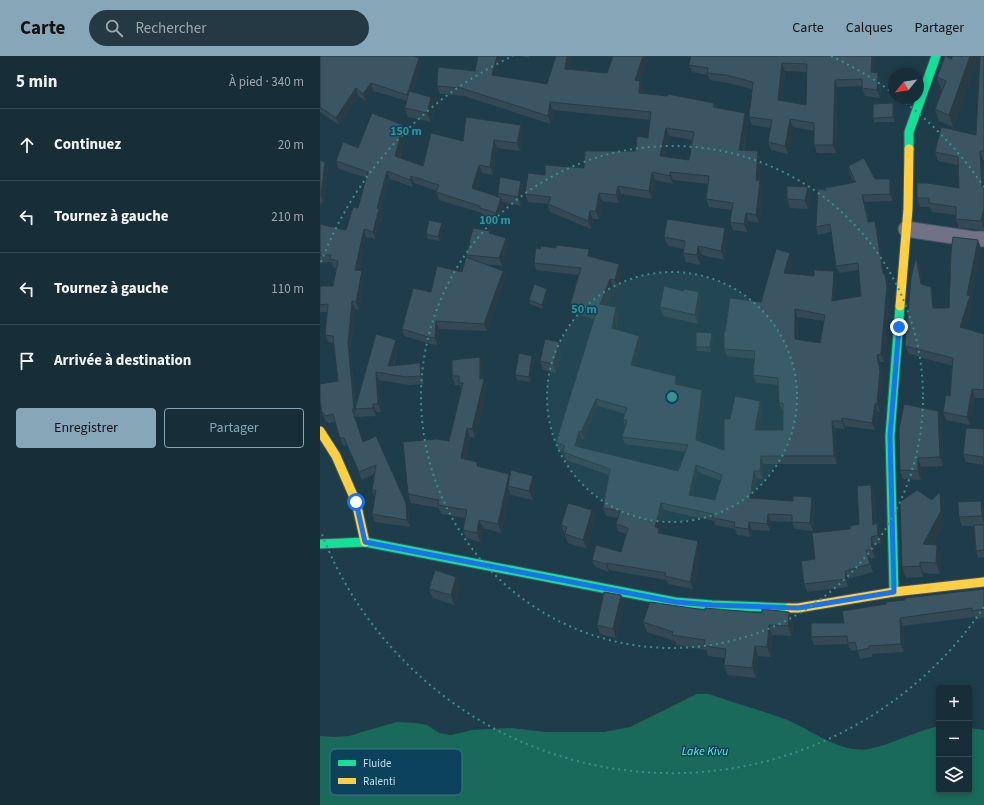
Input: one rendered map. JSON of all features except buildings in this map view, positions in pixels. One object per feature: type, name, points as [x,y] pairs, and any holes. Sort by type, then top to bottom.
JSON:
[{"type":"street","points":[[894,592],[890,436],[908,209],[909,132],[936,56]]},
{"type":"street","points":[[906,229],[973,239],[984,239]]},
{"type":"street","points":[[320,431],[336,456],[356,502],[365,542]]},
{"type":"street","points":[[320,544],[365,542],[675,602],[712,605],[798,608],[894,592],[984,582]]},
{"type":"water","name":"Lake Kivu","points":[[697,694],[709,694],[773,715],[793,722],[836,744],[858,750],[878,747],[936,727],[936,793],[972,793],[972,728],[984,730],[984,805],[320,805],[320,736],[349,736],[396,722],[427,725],[439,733],[451,735],[472,730],[512,728],[546,732],[604,732],[630,727]]},
{"type":"traffic: fast","points":[[909,149],[909,132],[936,56]]},
{"type":"traffic: fast","points":[[894,592],[890,436],[900,306]]},
{"type":"traffic: fast","points":[[320,544],[365,542],[675,602],[789,608]]},
{"type":"traffic: slow","points":[[900,306],[908,209],[909,149]]},
{"type":"traffic: slow","points":[[320,431],[336,456],[356,502],[365,542]]},
{"type":"traffic: slow","points":[[789,608],[798,608],[894,592],[984,582]]},
{"type":"route","points":[[356,502],[365,542],[675,602],[798,608],[894,592],[890,436],[899,327]]}]
